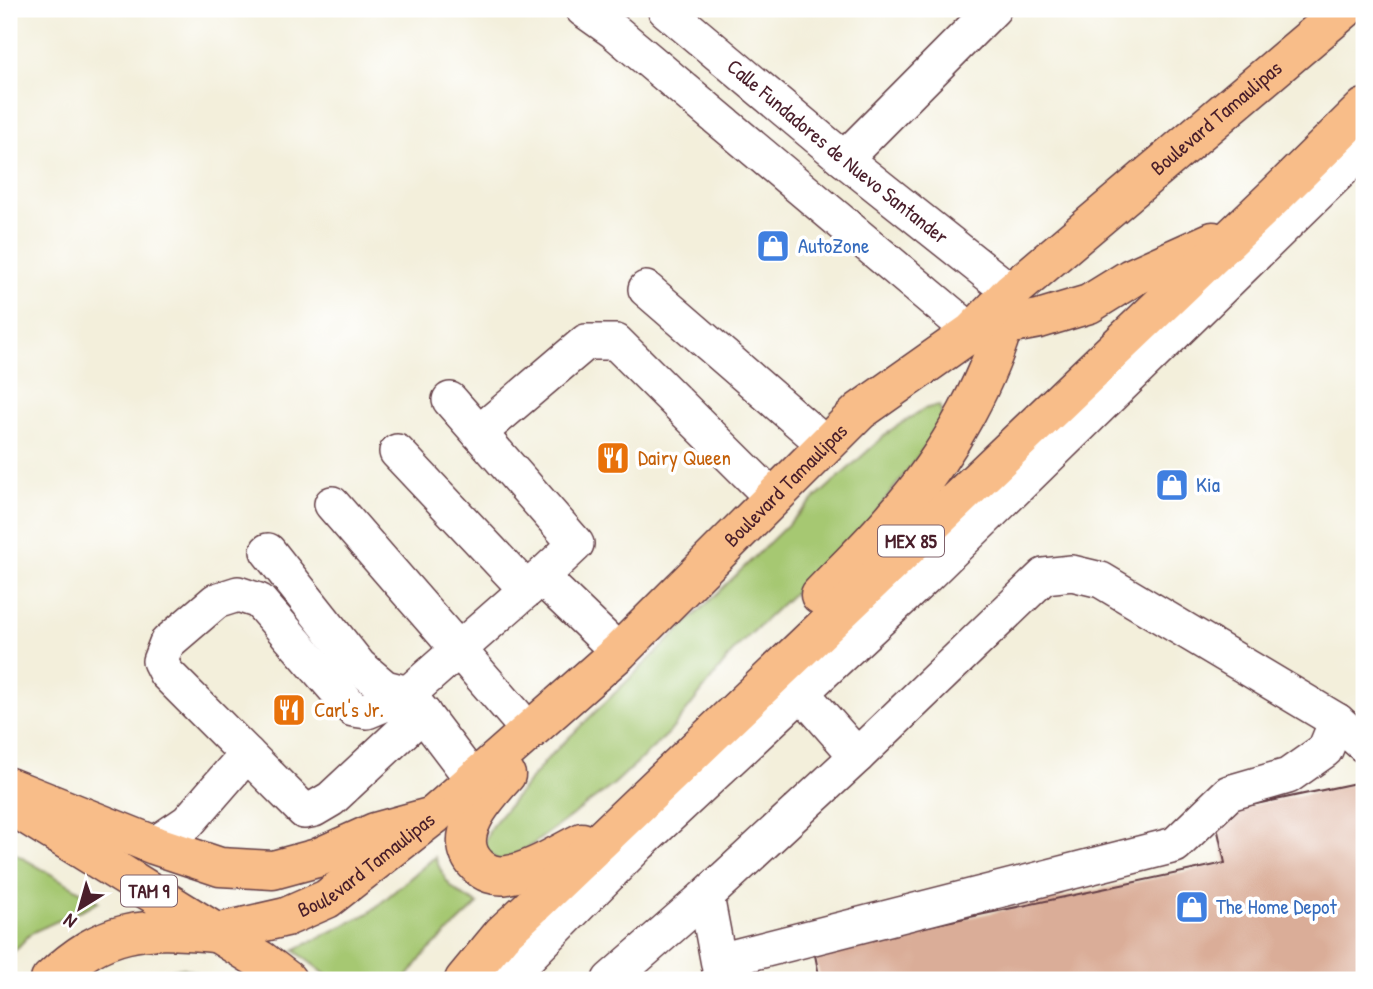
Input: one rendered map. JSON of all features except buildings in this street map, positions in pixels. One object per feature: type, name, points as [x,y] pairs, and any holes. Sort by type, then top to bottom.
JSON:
[{"type":"main road","name":"Boulevard Tamaulipas","points":[[216,933],[286,917],[327,898],[433,816],[619,652],[860,411],[996,317],[1345,9]]},
{"type":"main road","name":"MEX 85","points":[[464,980],[502,934],[628,834],[714,730],[912,565],[1237,230],[1364,107]]},
{"type":"main road","points":[[714,730],[717,708],[725,690],[895,516],[939,459],[977,389],[996,317],[1089,304],[1131,278],[1237,230]]},
{"type":"main road","points":[[530,732],[523,757],[479,805],[473,817],[468,838],[469,854],[477,866],[487,873],[506,876],[628,834]]},
{"type":"main road","points":[[9,787],[154,845],[220,867],[274,870],[317,858],[375,832],[433,816]]},
{"type":"main road","name":"TAM 9","points":[[9,805],[262,961],[287,980]]},
{"type":"main road","points":[[50,980],[93,946],[124,933],[174,930],[216,933]]},
{"type":"street","points":[[583,9],[996,317]]},
{"type":"street","name":"Calle Fundadores de Nuevo Santander","points":[[664,9],[844,159],[996,317]]},
{"type":"street","points":[[844,159],[993,9]]},
{"type":"street","points":[[505,980],[628,834],[801,692],[912,565],[1359,165]]},
{"type":"street","points":[[646,289],[826,445]]},
{"type":"street","points":[[479,433],[586,342],[617,342],[773,498]]},
{"type":"street","points":[[415,703],[367,711],[353,709],[259,601],[238,594],[216,601],[167,643],[160,661],[166,673],[304,811],[314,809],[331,799],[415,703],[458,650],[576,544],[450,400]]},
{"type":"street","points":[[397,452],[534,584],[619,652]]},
{"type":"street","points":[[332,504],[530,732]]},
{"type":"street","points":[[268,551],[359,666],[385,688],[415,703],[474,780]]},
{"type":"street","points":[[610,980],[706,896],[857,756],[1044,576],[1072,573],[1101,580],[1336,721],[1364,745]]},
{"type":"street","points":[[801,692],[857,756]]},
{"type":"street","points":[[706,896],[720,971],[1175,845],[1229,793],[1288,776],[1325,750],[1336,721]]},
{"type":"street","points":[[154,845],[187,822],[247,754]]},
{"type":"green space","points":[[939,405],[943,417],[931,439],[869,521],[736,648],[669,733],[613,785],[529,847],[499,862],[483,847],[491,827],[549,757],[809,504],[891,430],[924,409]]},
{"type":"green space","points":[[9,850],[99,902],[31,933],[9,957]]},
{"type":"green space","points":[[435,857],[450,886],[478,904],[423,956],[405,980],[333,980],[294,950],[369,913]]},
{"type":"green space","points":[[183,968],[216,980],[131,980],[139,975]]},
{"type":"place","name":"AutoZone","points":[[773,246]]},
{"type":"place","name":"Dairy Queen","points":[[613,458]]},
{"type":"place","name":"Kia","points":[[1172,485]]},
{"type":"place","name":"Carl's Jr.","points":[[289,710]]},
{"type":"place","name":"The Home Depot","points":[[1192,907]]}]
